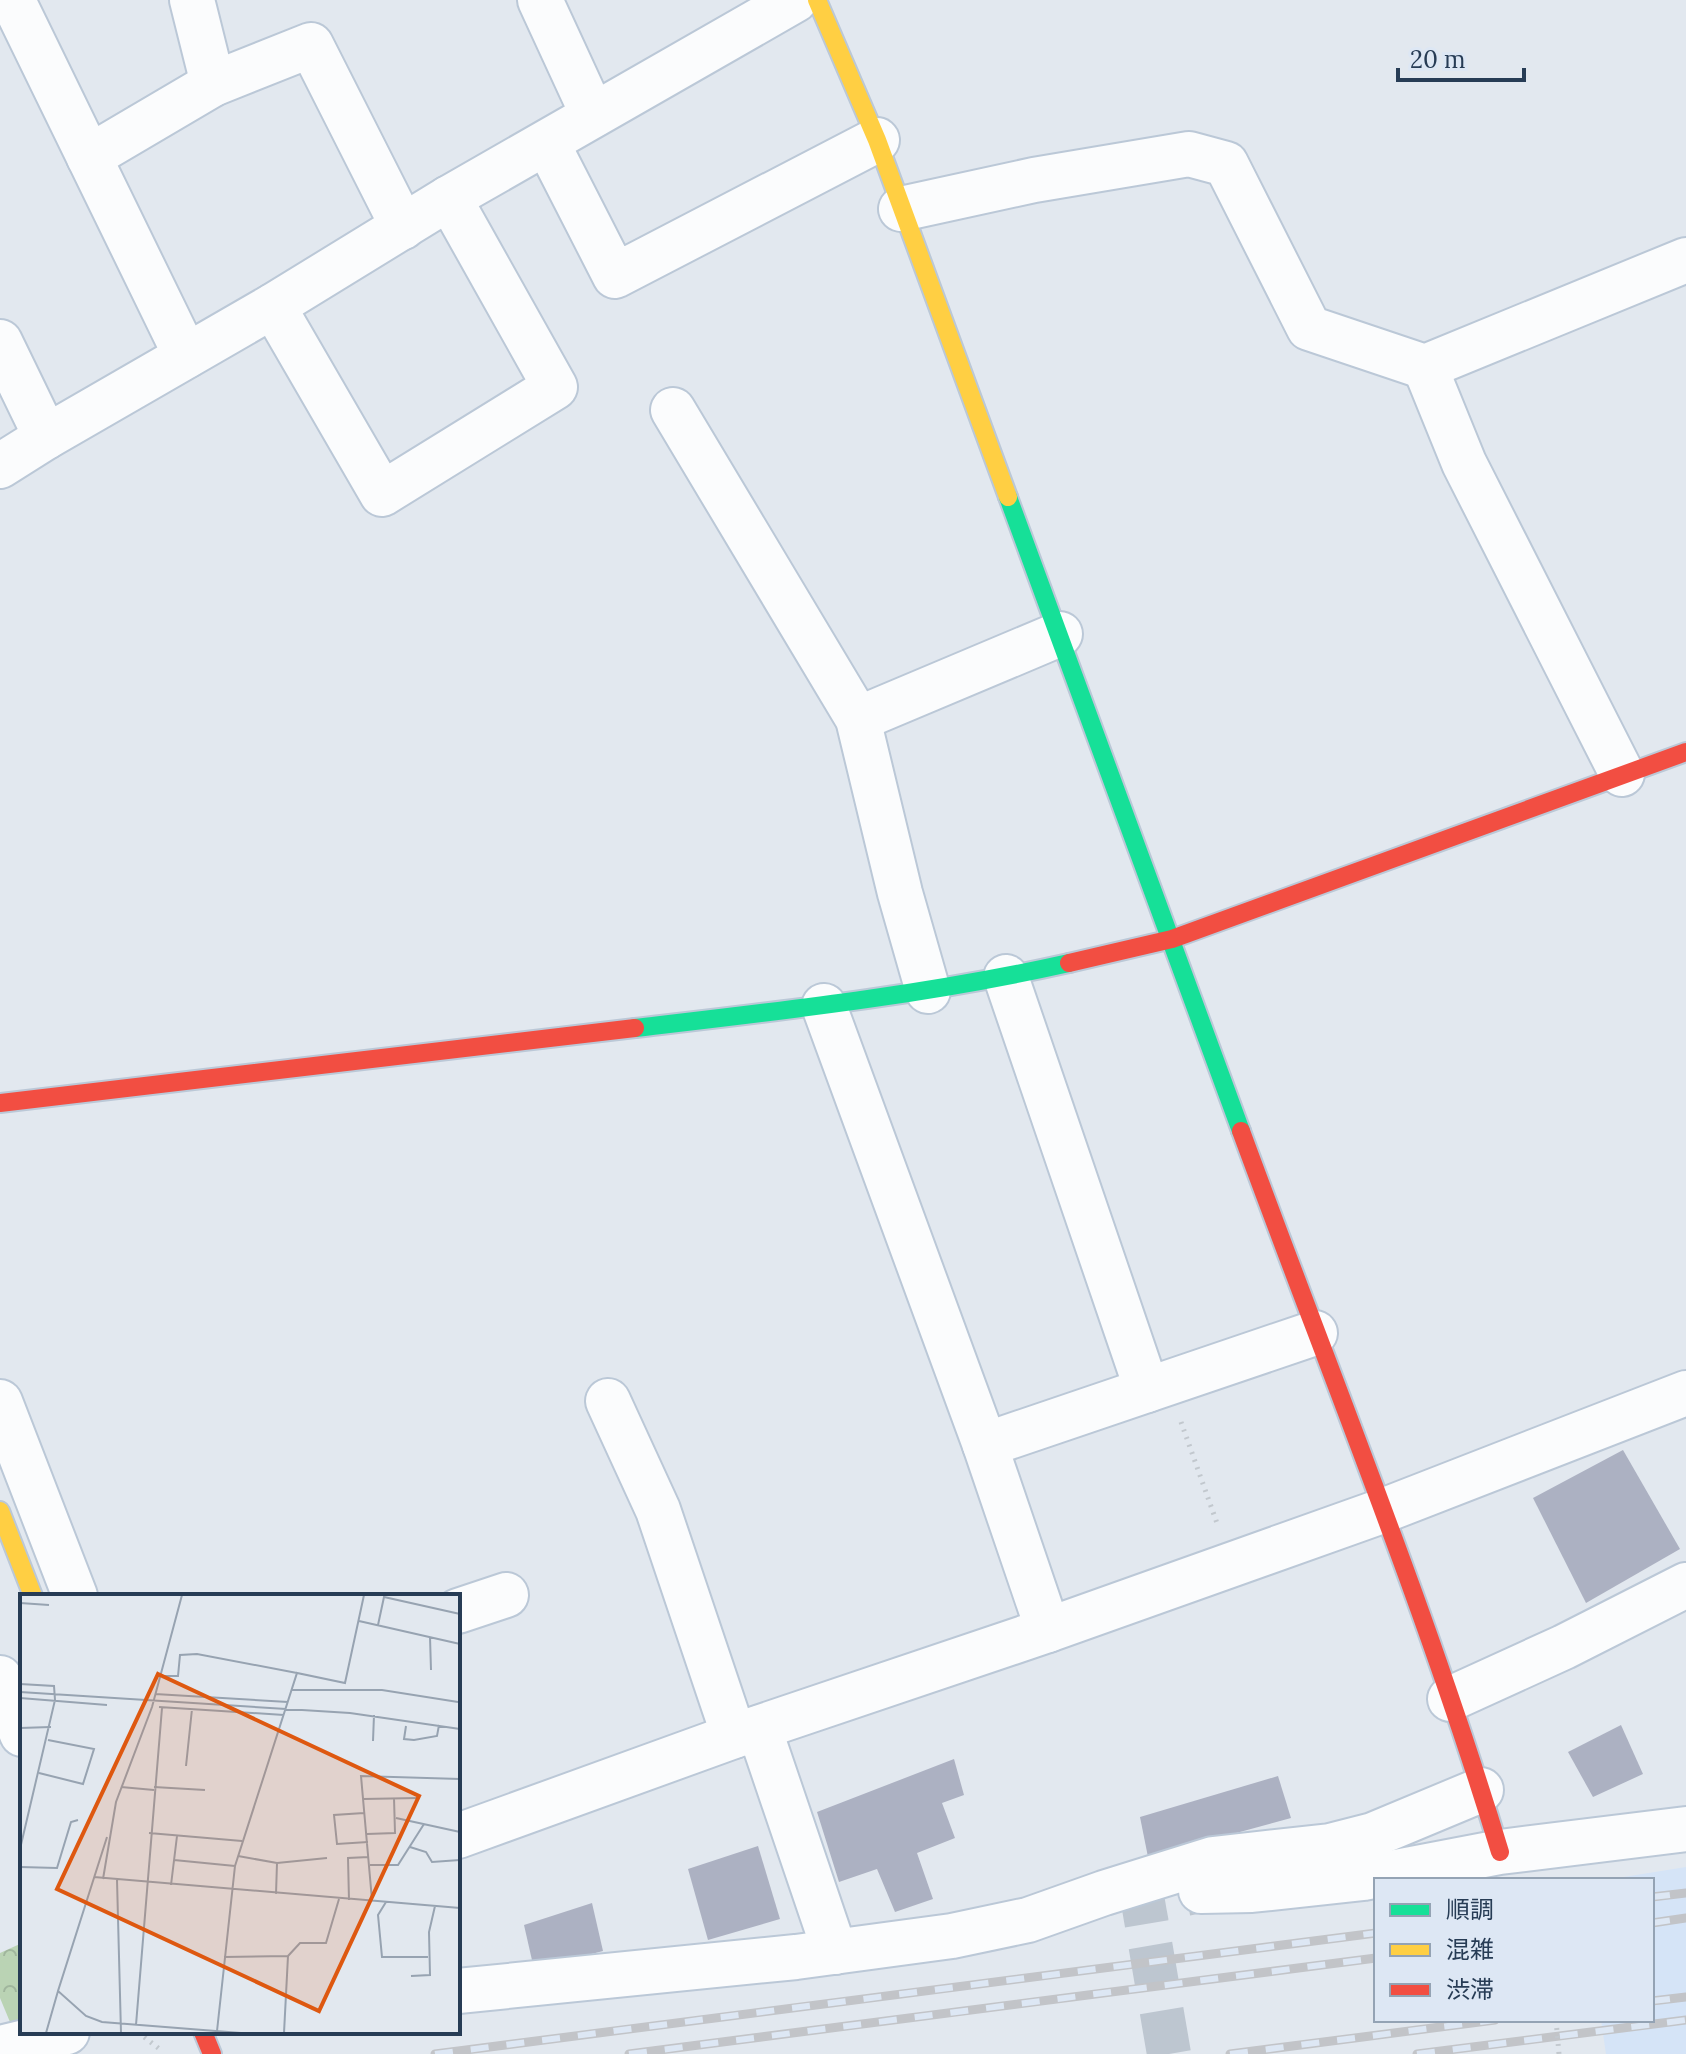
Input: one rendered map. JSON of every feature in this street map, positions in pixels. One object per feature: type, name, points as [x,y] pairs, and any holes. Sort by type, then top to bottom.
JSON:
[{"type":"street","points":[[192,0],[213,84]]},
{"type":"street","points":[[540,0],[593,115]]},
{"type":"street","points":[[0,466],[273,306],[449,198],[795,0]]},
{"type":"street","points":[[817,0],[877,140],[1315,1333],[1385,1510],[1500,1852]]},
{"type":"street","points":[[16,7],[186,356]]},
{"type":"street","points":[[89,157],[213,84],[311,45],[403,227]]},
{"type":"street","points":[[547,143],[615,276],[877,140]]},
{"type":"street","points":[[901,209],[1034,180],[1189,154],[1226,164],[1309,328],[1425,367],[1686,260]]},
{"type":"street","points":[[273,306],[382,494],[555,387],[449,198]]},
{"type":"street","points":[[0,342],[46,437]]},
{"type":"street","points":[[1425,367],[1464,463],[1622,774]]},
{"type":"street","points":[[673,410],[858,719],[900,893],[928,991]]},
{"type":"street","points":[[858,719],[1060,634]]},
{"type":"street","points":[[0,1103],[824,1006],[1006,977],[1172,939],[1686,752]]},
{"type":"street","points":[[1006,977],[1157,1387]]},
{"type":"street","points":[[824,1006],[985,1445],[1048,1630]]},
{"type":"street","points":[[985,1445],[1315,1333]]},
{"type":"street","points":[[460,1835],[1385,1510],[1686,1393]]},
{"type":"street","points":[[608,1401],[658,1510],[835,1952]]},
{"type":"street","points":[[0,1402],[74,1594]]},
{"type":"street","points":[[0,1511],[32,1594]]},
{"type":"street","points":[[1450,1699],[1564,1647],[1686,1585]]},
{"type":"street","points":[[460,1610],[506,1595]]},
{"type":"street","points":[[0,1678],[20,1729]]},
{"type":"street","points":[[460,1991],[835,1952],[952,1936],[1028,1920],[1213,1859],[1344,1842],[1373,1835],[1481,1790]]},
{"type":"street","points":[[1201,1891],[1252,1890],[1364,1878],[1500,1852],[1686,1829]]},
{"type":"street","points":[[3,2041],[53,2034]]},
{"type":"street","points":[[204,2034],[212,2054]]},
{"type":"path","points":[[1157,1387],[1232,1564]]},
{"type":"path","points":[[1556,2022],[1559,2054]]},
{"type":"path","points":[[140,2034],[165,2054]]},
{"type":"shaded area","points":[[1686,1867],[1686,2054],[1606,2054],[1601,2022],[1654,2022],[1654,1878],[1617,1878]]},
{"type":"green space","points":[[20,1944],[20,2026],[10,2022],[0,1998],[0,1953]]},
{"type":"building","points":[[1623,1450],[1680,1549],[1586,1603],[1533,1498]]},
{"type":"building","points":[[1621,1725],[1643,1774],[1593,1797],[1568,1752]]},
{"type":"building","points":[[954,1759],[964,1795],[942,1803],[955,1838],[917,1853],[933,1899],[895,1912],[877,1869],[839,1882],[817,1812]]},
{"type":"building","points":[[1278,1776],[1291,1818],[1148,1857],[1140,1817]]},
{"type":"building","points":[[758,1846],[780,1919],[708,1940],[688,1869]]},
{"type":"building","points":[[592,1903],[603,1951],[534,1969],[524,1925]]},
{"type":"tunnel","points":[[1169,2054],[1143,1902],[1201,1891]]},
{"type":"railway","points":[[1654,1897],[1686,1893]]},
{"type":"railway","points":[[1654,1923],[1686,1918]]},
{"type":"railway","points":[[435,2054],[1374,1933]]},
{"type":"railway","points":[[629,2054],[1374,1958]]},
{"type":"railway","points":[[1654,2001],[1686,1997]]},
{"type":"railway","points":[[1417,2054],[1686,2020]]},
{"type":"railway","points":[[1230,2054],[1479,2022]]},
{"type":"traffic: fast","points":[[1008,497],[1241,1131]]},
{"type":"traffic: fast","points":[[635,1028],[907,993],[1069,963]]},
{"type":"traffic: slow","points":[[817,0],[877,140],[1008,497]]},
{"type":"traffic: slow","points":[[0,1511],[32,1594]]},
{"type":"traffic: jam","points":[[1069,963],[1172,939],[1686,752]]},
{"type":"traffic: jam","points":[[0,1103],[635,1028]]},
{"type":"traffic: jam","points":[[1241,1131],[1409,1580],[1500,1852]]},
{"type":"traffic: jam","points":[[204,2034],[212,2054]]}]
